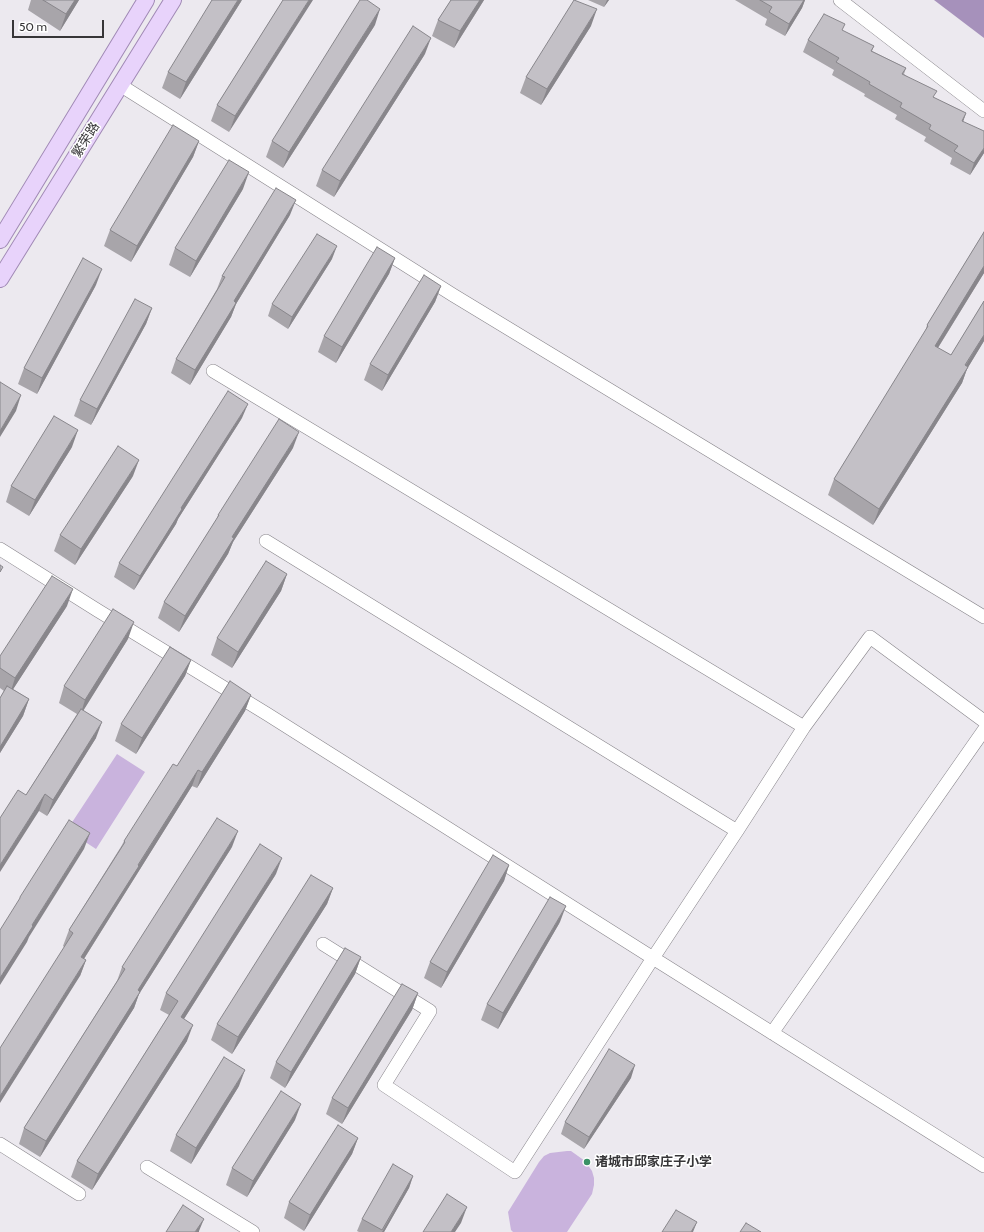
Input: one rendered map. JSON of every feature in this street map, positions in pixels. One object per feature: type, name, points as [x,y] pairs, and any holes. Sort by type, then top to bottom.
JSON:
[{"type":"main road","name":"繁荣路","points":[[0,240],[146,0]]},
{"type":"main road","name":"繁荣路","points":[[0,280],[173,0]]},
{"type":"street","points":[[840,0],[984,111]]},
{"type":"street","points":[[120,85],[459,299],[984,617]]},
{"type":"street","points":[[213,371],[804,727]]},
{"type":"street","points":[[266,541],[737,831]]},
{"type":"street","points":[[0,549],[267,714],[984,1166]]},
{"type":"street","points":[[324,944],[430,1011],[384,1085],[516,1172],[652,958],[804,727],[870,637],[984,721]]},
{"type":"street","points":[[772,1033],[984,730]]},
{"type":"street","points":[[0,1144],[79,1194]]},
{"type":"street","points":[[147,1167],[253,1232]]},
{"type":"shaded area","points":[[934,0],[984,0],[984,38]]},
{"type":"shaded area","points":[[117,754],[145,772],[96,849],[67,830]]},
{"type":"shaded area","points":[[571,1151],[585,1161],[592,1171],[594,1185],[592,1194],[567,1232],[513,1232],[511,1230],[508,1212],[539,1162],[544,1156],[550,1153]]},
{"type":"building","points":[[43,0],[75,0],[66,14]]},
{"type":"building","points":[[212,0],[238,0],[186,82],[168,72]]},
{"type":"building","points":[[283,0],[309,0],[235,116],[217,105]]},
{"type":"building","points":[[360,0],[367,0],[380,9],[289,152],[272,141]]},
{"type":"building","points":[[451,0],[480,0],[460,31],[438,20]]},
{"type":"building","points":[[574,0],[597,9],[547,89],[526,77]]},
{"type":"building","points":[[760,0],[804,0],[789,24],[769,12],[772,7]]},
{"type":"building","points":[[824,14],[845,24],[842,30],[874,46],[871,51],[906,68],[902,74],[937,91],[933,97],[966,113],[962,121],[984,131],[984,148],[974,163],[954,151],[958,146],[929,129],[931,125],[900,107],[902,103],[869,84],[870,82],[836,62],[839,58],[808,40]]},
{"type":"building","points":[[413,26],[431,38],[340,181],[322,170]]},
{"type":"building","points":[[173,125],[199,141],[137,246],[110,230]]},
{"type":"building","points":[[229,160],[249,172],[196,261],[175,248]]},
{"type":"building","points":[[276,188],[296,200],[234,301],[236,303],[195,370],[176,359],[225,277],[222,276]]},
{"type":"building","points":[[984,232],[984,266],[935,346],[951,355],[984,301],[984,335],[965,365],[968,367],[879,509],[834,479]]},
{"type":"building","points":[[317,234],[337,246],[292,317],[272,304]]},
{"type":"building","points":[[377,247],[395,258],[342,347],[324,336]]},
{"type":"building","points":[[83,258],[102,269],[42,378],[24,368]]},
{"type":"building","points":[[424,275],[441,286],[388,375],[370,364]]},
{"type":"building","points":[[135,299],[152,308],[97,409],[80,400]]},
{"type":"building","points":[[0,382],[21,395],[0,431]]},
{"type":"building","points":[[228,391],[248,404],[181,508],[182,509],[140,576],[119,563]]},
{"type":"building","points":[[54,416],[78,430],[35,500],[11,486]]},
{"type":"building","points":[[279,419],[299,432],[232,537],[234,538],[185,616],[164,602]]},
{"type":"building","points":[[118,446],[139,460],[81,549],[60,535]]},
{"type":"building","points":[[266,561],[287,574],[238,652],[217,638]]},
{"type":"building","points":[[0,565],[3,567],[0,572]]},
{"type":"building","points":[[52,576],[73,589],[15,678],[0,668],[0,656]]},
{"type":"building","points":[[113,609],[134,622],[85,700],[64,686]]},
{"type":"building","points":[[170,647],[191,660],[142,738],[121,724]]},
{"type":"building","points":[[230,681],[251,695],[202,772],[198,770],[138,865],[139,866],[81,957],[86,960],[0,1096],[0,1048],[73,933],[69,930],[125,842],[124,841],[173,764],[177,766]]},
{"type":"building","points":[[7,686],[29,699],[0,747],[0,698]]},
{"type":"building","points":[[81,709],[102,722],[53,800],[45,794],[0,865],[0,818],[18,790],[26,795]]},
{"type":"building","points":[[217,818],[238,831],[138,990],[140,992],[46,1141],[24,1128],[125,969],[122,967]]},
{"type":"building","points":[[69,820],[90,833],[0,978],[0,930]]},
{"type":"building","points":[[260,844],[282,858],[181,1017],[193,1025],[98,1174],[77,1161],[178,1001],[166,993]]},
{"type":"building","points":[[493,855],[509,865],[447,972],[430,962]]},
{"type":"building","points":[[311,875],[333,888],[238,1037],[217,1024]]},
{"type":"building","points":[[550,897],[566,906],[503,1013],[487,1004]]},
{"type":"building","points":[[345,948],[361,957],[291,1072],[276,1062]]},
{"type":"building","points":[[402,984],[418,993],[348,1108],[332,1098]]},
{"type":"building","points":[[609,1049],[635,1065],[589,1137],[565,1122]]},
{"type":"building","points":[[224,1057],[245,1070],[196,1148],[176,1135]]},
{"type":"building","points":[[281,1091],[301,1104],[253,1181],[232,1168]]},
{"type":"building","points":[[338,1125],[358,1138],[310,1215],[289,1202]]},
{"type":"building","points":[[393,1164],[413,1176],[382,1230],[362,1219]]},
{"type":"building","points":[[447,1194],[467,1207],[451,1232],[423,1232]]},
{"type":"building","points":[[183,1205],[204,1219],[195,1232],[166,1232]]},
{"type":"building","points":[[676,1210],[697,1222],[691,1232],[662,1232]]},
{"type":"building","points":[[746,1223],[761,1232],[740,1232]]},
{"type":"place","name":"诸城市邱家庄子小学","points":[[587,1162]]}]
